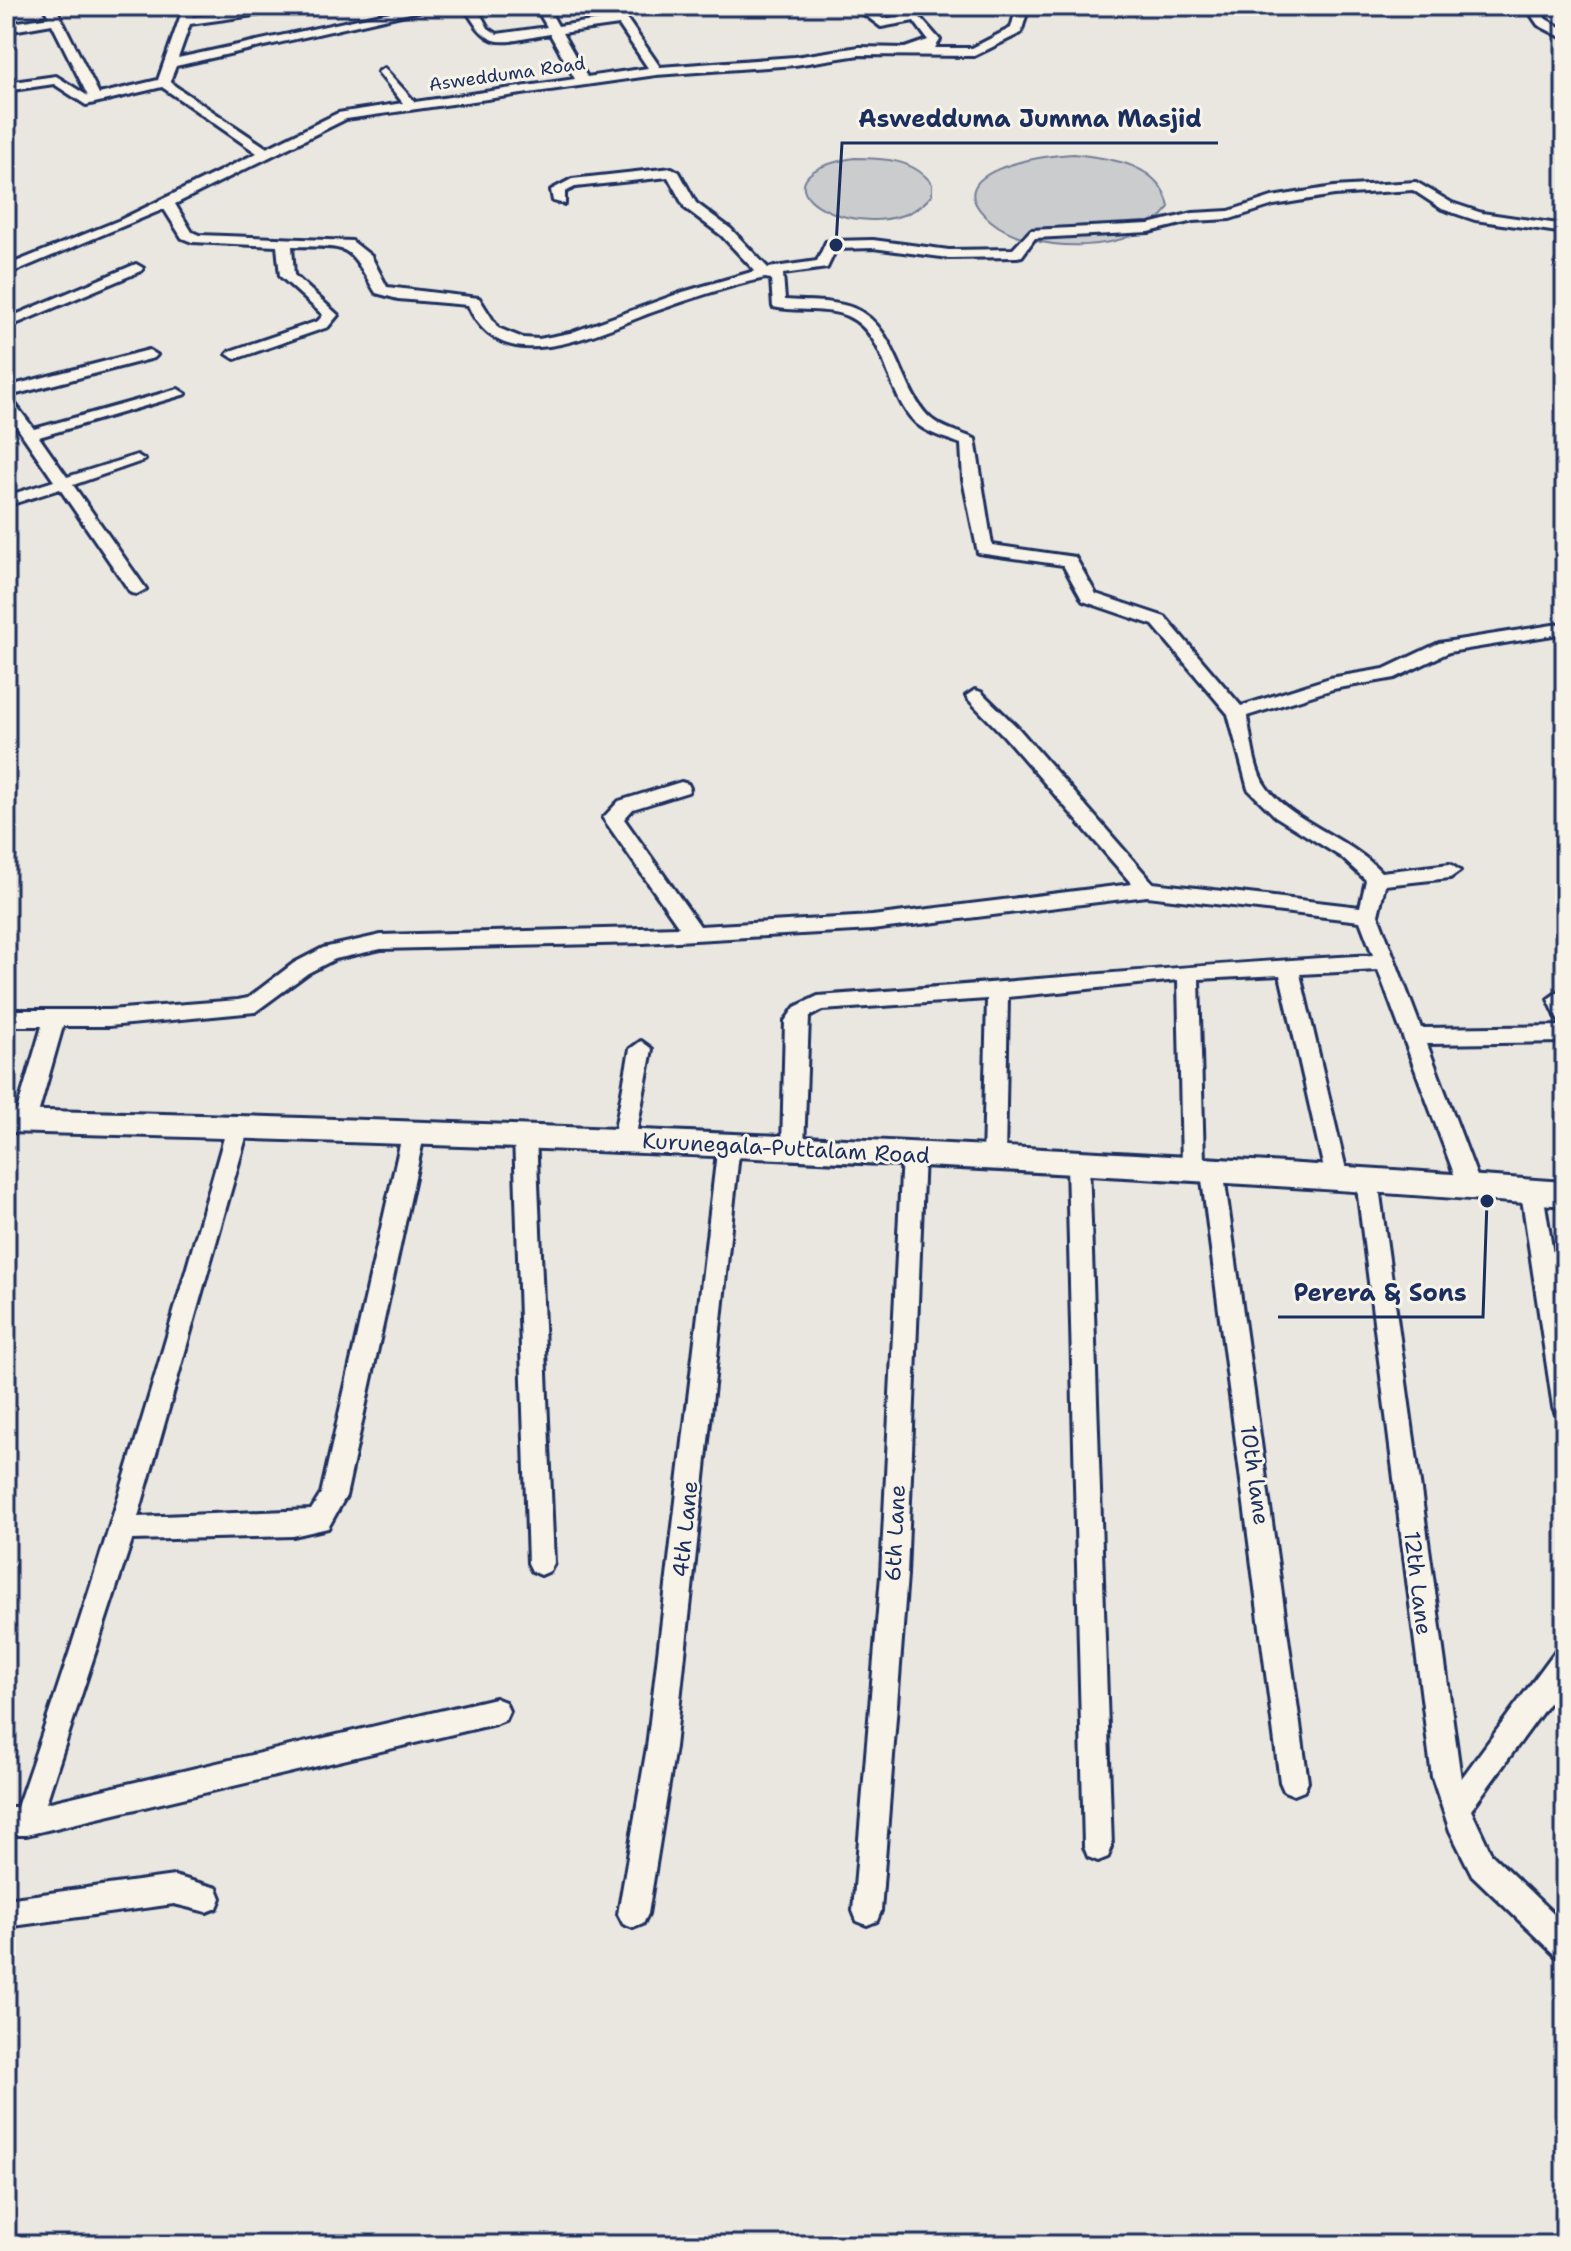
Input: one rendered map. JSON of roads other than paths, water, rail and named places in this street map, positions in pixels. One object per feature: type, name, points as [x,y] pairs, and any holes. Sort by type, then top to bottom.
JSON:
[{"type":"highway","name":"Kurunegala-Puttalam Road","points":[[16,1121],[414,1131],[729,1144],[1203,1167],[1565,1194]]},
{"type":"street","points":[[49,6],[96,100]]},
{"type":"street","points":[[165,82],[167,64],[190,6]]},
{"type":"street","points":[[186,21],[313,6]]},
{"type":"street","points":[[167,64],[435,6]]},
{"type":"street","points":[[470,6],[489,36],[621,21]]},
{"type":"street","points":[[541,6],[582,80]]},
{"type":"street","points":[[612,6],[656,71]]},
{"type":"street","points":[[859,6],[881,23],[917,17]]},
{"type":"street","points":[[871,52],[930,46],[933,36],[903,6]]},
{"type":"street","name":"Aswedduma Road","points":[[6,271],[125,223],[264,152],[343,116],[656,71],[871,52],[974,52],[1017,30],[1023,6]]},
{"type":"street","points":[[1531,6],[1542,22],[1565,35]]},
{"type":"street","points":[[6,28],[55,20]]},
{"type":"street","points":[[384,72],[412,106]]},
{"type":"street","points":[[6,87],[62,81],[81,101],[165,82],[264,152]]},
{"type":"street","points":[[560,201],[558,190],[572,183],[672,172],[690,205],[726,232],[765,273],[778,277],[778,304],[849,311],[869,325],[896,369],[910,405],[927,424],[969,442],[971,480],[984,549],[1069,561],[1089,597],[1159,621],[1237,713],[1252,783],[1279,810],[1361,860],[1376,879]]},
{"type":"street","points":[[166,201],[187,235],[197,239],[347,244],[366,259],[381,290],[398,295],[474,301],[483,323],[504,338],[539,343],[582,335],[644,310],[765,273],[822,265],[831,245],[873,244],[949,254],[1017,253],[1031,234],[1149,228],[1193,217],[1230,215],[1272,201],[1319,193],[1416,186],[1447,206],[1480,217],[1565,229]]},
{"type":"street","points":[[235,354],[323,324],[331,315],[287,276],[284,241]]},
{"type":"street","points":[[6,324],[136,268]]},
{"type":"street","points":[[6,392],[149,355]]},
{"type":"street","points":[[28,435],[178,394]]},
{"type":"street","points":[[6,400],[137,589]]},
{"type":"street","points":[[6,501],[137,460]]},
{"type":"street","points":[[1237,713],[1330,684],[1389,674],[1445,647],[1565,628]]},
{"type":"street","points":[[975,696],[1011,732],[1147,889]]},
{"type":"street","points":[[681,788],[626,805],[613,818],[693,931]]},
{"type":"street","points":[[1376,879],[1450,871]]},
{"type":"street","points":[[1376,879],[1368,915],[1470,1187]]},
{"type":"street","points":[[6,1018],[109,1018],[238,1008],[255,1004],[301,968],[330,953],[381,942],[643,936],[942,916],[1062,897],[1147,889],[1368,915]]},
{"type":"street","points":[[793,1148],[796,1021],[802,1012],[818,1003],[998,991],[1188,972],[1385,962]]},
{"type":"street","name":"12th Lane","points":[[1288,966],[1352,1179],[1446,1777],[1456,1808],[1482,1865],[1565,1945]]},
{"type":"street","name":"10th lane","points":[[1188,972],[1203,1167],[1294,1782]]},
{"type":"street","points":[[994,1159],[998,991]]},
{"type":"street","points":[[1565,994],[1558,999],[1565,1015]]},
{"type":"street","points":[[16,1121],[55,1018]]},
{"type":"street","points":[[1411,1036],[1565,1034]]},
{"type":"street","points":[[624,1140],[641,1049]]},
{"type":"street","points":[[16,1821],[77,1676],[187,1311],[238,1127]]},
{"type":"street","points":[[120,1529],[293,1525],[319,1520],[333,1496],[414,1131]]},
{"type":"street","points":[[525,1135],[541,1563]]},
{"type":"street","name":"4th Lane","points":[[633,1914],[661,1747],[729,1144]]},
{"type":"street","name":"6th Lane","points":[[867,1911],[894,1575],[913,1154]]},
{"type":"street","points":[[1078,1163],[1098,1847]]},
{"type":"street","points":[[1532,1192],[1561,1349],[1565,1407]]},
{"type":"street","points":[[1456,1808],[1565,1659]]},
{"type":"street","points":[[16,1821],[495,1711]]},
{"type":"street","points":[[6,1913],[174,1890],[207,1898]]},
{"type":"place","name":"Aswedduma Jumma Masjid","points":[[836,245]]},
{"type":"place","name":"Perera & Sons","points":[[1487,1201]]}]
